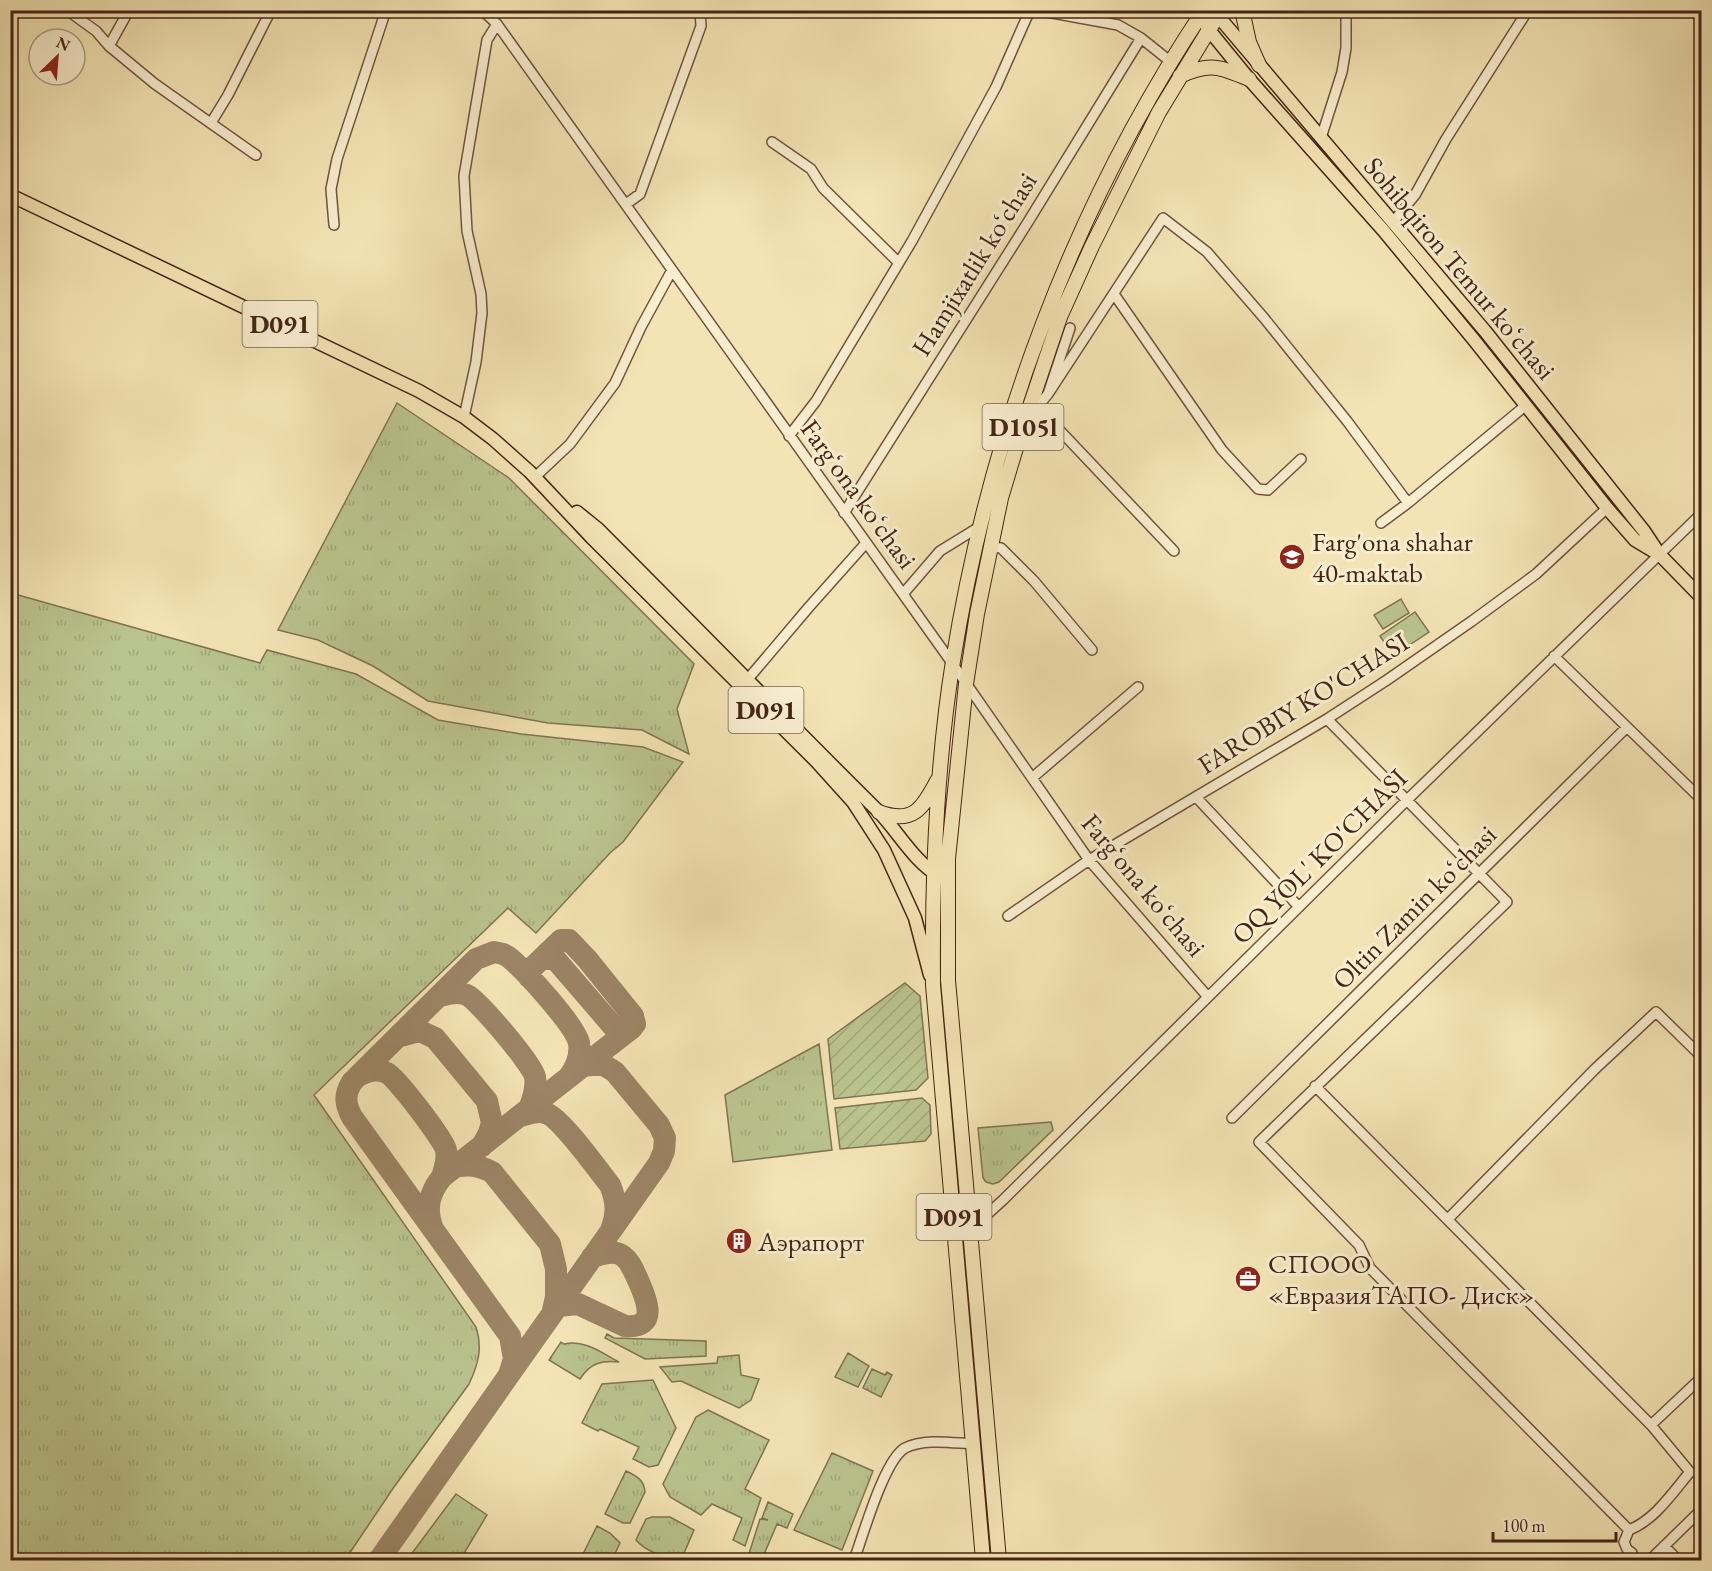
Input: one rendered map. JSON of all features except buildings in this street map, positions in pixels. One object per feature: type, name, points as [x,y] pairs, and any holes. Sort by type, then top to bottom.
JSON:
[{"type":"highway","points":[[1242,10],[1249,42],[1259,65]]},
{"type":"highway","name":"D105l","points":[[949,882],[948,859],[966,684],[1001,498],[1060,317],[1137,153],[1209,30],[1209,13]]},
{"type":"highway","name":"D105l","points":[[934,874],[940,776],[952,663],[979,527],[1017,396],[1064,271],[1125,145],[1171,62],[1209,13]]},
{"type":"highway","points":[[1180,76],[1196,68],[1207,66],[1228,70],[1250,79]]},
{"type":"highway","points":[[879,812],[891,816],[909,816],[917,812],[929,797],[940,776]]},
{"type":"highway","name":"D091","points":[[934,874],[933,985],[983,1560]]},
{"type":"highway","name":"D091","points":[[949,882],[948,980],[999,1560]]},
{"type":"main road","name":"Sohibqiron Temur koʻchasi","points":[[1209,13],[1259,65],[1485,331],[1644,531],[1660,555],[1701,598]]},
{"type":"main road","name":"Sohibqiron Temur koʻchasi","points":[[1209,30],[1383,230],[1607,508],[1635,540],[1660,555]]},
{"type":"main road","name":"D091","points":[[14,196],[419,392],[464,417],[494,439],[535,477],[598,529],[879,812],[909,849],[934,874],[949,882]]},
{"type":"main road","name":"D091","points":[[535,477],[592,538],[816,760],[853,802],[884,850],[915,918],[933,985]]},
{"type":"street","points":[[67,10],[89,26],[155,84],[256,155]]},
{"type":"street","points":[[110,46],[129,10]]},
{"type":"street","points":[[211,123],[228,95],[271,10]]},
{"type":"street","points":[[334,225],[331,189],[337,159],[386,10]]},
{"type":"street","name":"Fargʻona koʻchasi","points":[[482,10],[496,24],[626,204],[1089,860],[1208,997]]},
{"type":"street","points":[[626,204],[640,194],[701,26],[700,10]]},
{"type":"street","points":[[789,436],[816,401],[965,146],[996,87],[1030,10]]},
{"type":"street","points":[[1036,10],[1118,25],[1141,38],[1171,62]]},
{"type":"street","points":[[1321,138],[1342,72],[1346,48],[1346,10]]},
{"type":"street","points":[[1393,222],[1415,195],[1446,139],[1528,10]]},
{"type":"street","points":[[464,417],[476,362],[482,313],[481,294],[467,231],[464,176],[488,40],[496,24]]},
{"type":"street","name":"Hamjixatlik koʻchasi","points":[[844,513],[1141,38]]},
{"type":"street","points":[[772,142],[811,169],[823,188],[898,262]]},
{"type":"street","points":[[10,209],[14,196]]},
{"type":"street","points":[[1032,401],[1043,400],[1048,394],[1163,218],[1207,252],[1264,318],[1347,421],[1408,503]]},
{"type":"street","points":[[535,477],[570,444],[615,383],[641,327],[672,270]]},
{"type":"street","points":[[1114,294],[1222,450],[1258,489],[1268,490],[1301,459]]},
{"type":"street","points":[[1048,394],[1070,328]]},
{"type":"street","points":[[1032,401],[1174,551]]},
{"type":"street","points":[[1381,523],[1525,406]]},
{"type":"street","name":"FAROBIY KO'CHASI","points":[[1008,916],[1089,860],[1327,719],[1472,621],[1536,574],[1607,508]]},
{"type":"street","name":"OQ YOL' KO'CHASI","points":[[969,1231],[1012,1192],[1407,800],[1701,513]]},
{"type":"street","points":[[903,594],[940,551],[979,527]]},
{"type":"street","points":[[748,679],[866,543]]},
{"type":"street","points":[[990,547],[1001,548],[1034,582],[1092,650]]},
{"type":"street","points":[[1554,656],[1701,800]]},
{"type":"street","points":[[1032,778],[1138,687]]},
{"type":"street","points":[[1327,719],[1507,902],[1259,1142],[1359,1245],[1370,1268],[1629,1530]]},
{"type":"street","name":"Oltin Zamin koʻchasi","points":[[1232,1118],[1627,727]]},
{"type":"street","points":[[1196,796],[1299,907]]},
{"type":"street","points":[[1448,1220],[1595,1069],[1656,1012],[1701,1057]]},
{"type":"street","points":[[1315,1086],[1651,1425],[1690,1472],[1656,1512],[1629,1530],[1624,1542],[1632,1553]]},
{"type":"street","points":[[955,1235],[969,1231]]},
{"type":"street","points":[[1651,1425],[1701,1377]]},
{"type":"street","points":[[854,1560],[885,1476],[897,1455],[905,1448],[920,1443],[974,1444]]},
{"type":"street","points":[[1650,1560],[1699,1512],[1701,1515]]},
{"type":"street","points":[[1664,1546],[1678,1560]]},
{"type":"green space","points":[[397,403],[509,478],[694,664],[677,709],[689,754],[642,730],[548,723],[428,701],[373,666],[318,640],[278,630]]},
{"type":"green space","points":[[11,593],[260,663],[267,650],[356,674],[438,720],[521,734],[643,747],[683,762],[623,842],[536,933],[508,908],[314,1095],[476,1327],[479,1342],[477,1363],[469,1384],[394,1487],[345,1560],[11,1560]]},
{"type":"green space","points":[[1401,599],[1409,613],[1383,629],[1374,615]]},
{"type":"green space","points":[[1415,612],[1429,632],[1393,656],[1380,636]]},
{"type":"green space","points":[[905,983],[920,996],[928,1078],[916,1090],[834,1099],[828,1039]]},
{"type":"green space","points":[[819,1044],[832,1150],[733,1162],[725,1095]]},
{"type":"green space","points":[[922,1098],[930,1105],[931,1134],[925,1141],[840,1149],[835,1108]]},
{"type":"green space","points":[[1051,1122],[1053,1130],[999,1182],[993,1184],[986,1182],[983,1178],[978,1128]]},
{"type":"green space","points":[[607,1334],[614,1338],[706,1341],[706,1356],[645,1359],[605,1338]]},
{"type":"green space","points":[[561,1342],[586,1345],[619,1362],[592,1366],[580,1379],[549,1360]]},
{"type":"green space","points":[[848,1353],[869,1366],[858,1387],[835,1377]]},
{"type":"green space","points":[[739,1355],[741,1375],[759,1379],[751,1400],[739,1408],[681,1381],[672,1382],[660,1367],[717,1363],[718,1357]]},
{"type":"green space","points":[[872,1369],[885,1375],[887,1372],[892,1375],[881,1397],[863,1388]]},
{"type":"green space","points":[[653,1380],[676,1428],[658,1465],[649,1467],[633,1459],[639,1447],[582,1423],[602,1384]]},
{"type":"green space","points":[[708,1410],[769,1440],[745,1489],[761,1498],[745,1546],[733,1540],[742,1518],[712,1504],[701,1515],[670,1497],[663,1484],[696,1417]]},
{"type":"green space","points":[[832,1453],[873,1471],[842,1550],[794,1530]]},
{"type":"green space","points":[[626,1471],[639,1479],[645,1492],[630,1523],[623,1523],[605,1514]]},
{"type":"green space","points":[[456,1494],[487,1515],[460,1560],[407,1560]]},
{"type":"green space","points":[[768,1502],[793,1514],[787,1528],[777,1524],[762,1559],[755,1557],[753,1560],[747,1560],[760,1519],[768,1520],[762,1518]]},
{"type":"green space","points":[[670,1517],[694,1530],[681,1560],[656,1554],[636,1540],[646,1519]]},
{"type":"green space","points":[[597,1526],[610,1533],[620,1543],[612,1560],[580,1560]]},
{"type":"taxiway","points":[[529,977],[532,968],[561,940],[569,940],[633,1016],[635,1024],[632,1028],[583,1066]]},
{"type":"taxiway","points":[[433,1229],[429,1215],[431,1195],[442,1177],[583,1066],[604,1065],[615,1072],[659,1125],[665,1138],[664,1151],[659,1163],[509,1375],[514,1359],[510,1336],[352,1117],[347,1104],[347,1095],[352,1082],[476,959],[494,952],[507,956],[518,966],[549,999],[576,1035],[579,1043],[579,1058],[576,1066],[573,1070],[571,1074],[568,1078]]},
{"type":"taxiway","points":[[544,957],[556,960],[618,1032],[618,1039]]},
{"type":"taxiway","points":[[440,996],[460,993],[473,999],[516,1047],[535,1077],[535,1089],[529,1109]]},
{"type":"taxiway","points":[[400,1036],[422,1032],[435,1038],[487,1101],[492,1123],[482,1146]]},
{"type":"taxiway","points":[[360,1075],[373,1071],[387,1073],[409,1096],[446,1150],[442,1177]]},
{"type":"taxiway","points":[[521,1116],[538,1112],[548,1114],[580,1146],[610,1185],[616,1206],[612,1227]]},
{"type":"taxiway","points":[[454,1167],[473,1166],[492,1172],[550,1244],[556,1269],[556,1297],[553,1310]]},
{"type":"taxiway","points":[[557,1306],[578,1304],[625,1326],[636,1326],[647,1318],[647,1303],[626,1258],[612,1252],[592,1257]]},
{"type":"taxiway","points":[[379,1560],[509,1375]]},
{"type":"place","name":"Farg'ona shahar 40-maktab","points":[[1292,557]]},
{"type":"place","name":"Аэрапорт","points":[[739,1241]]},
{"type":"place","name":"СПООО «ЕвразияТАПО- Диск»","points":[[1248,1279]]}]
